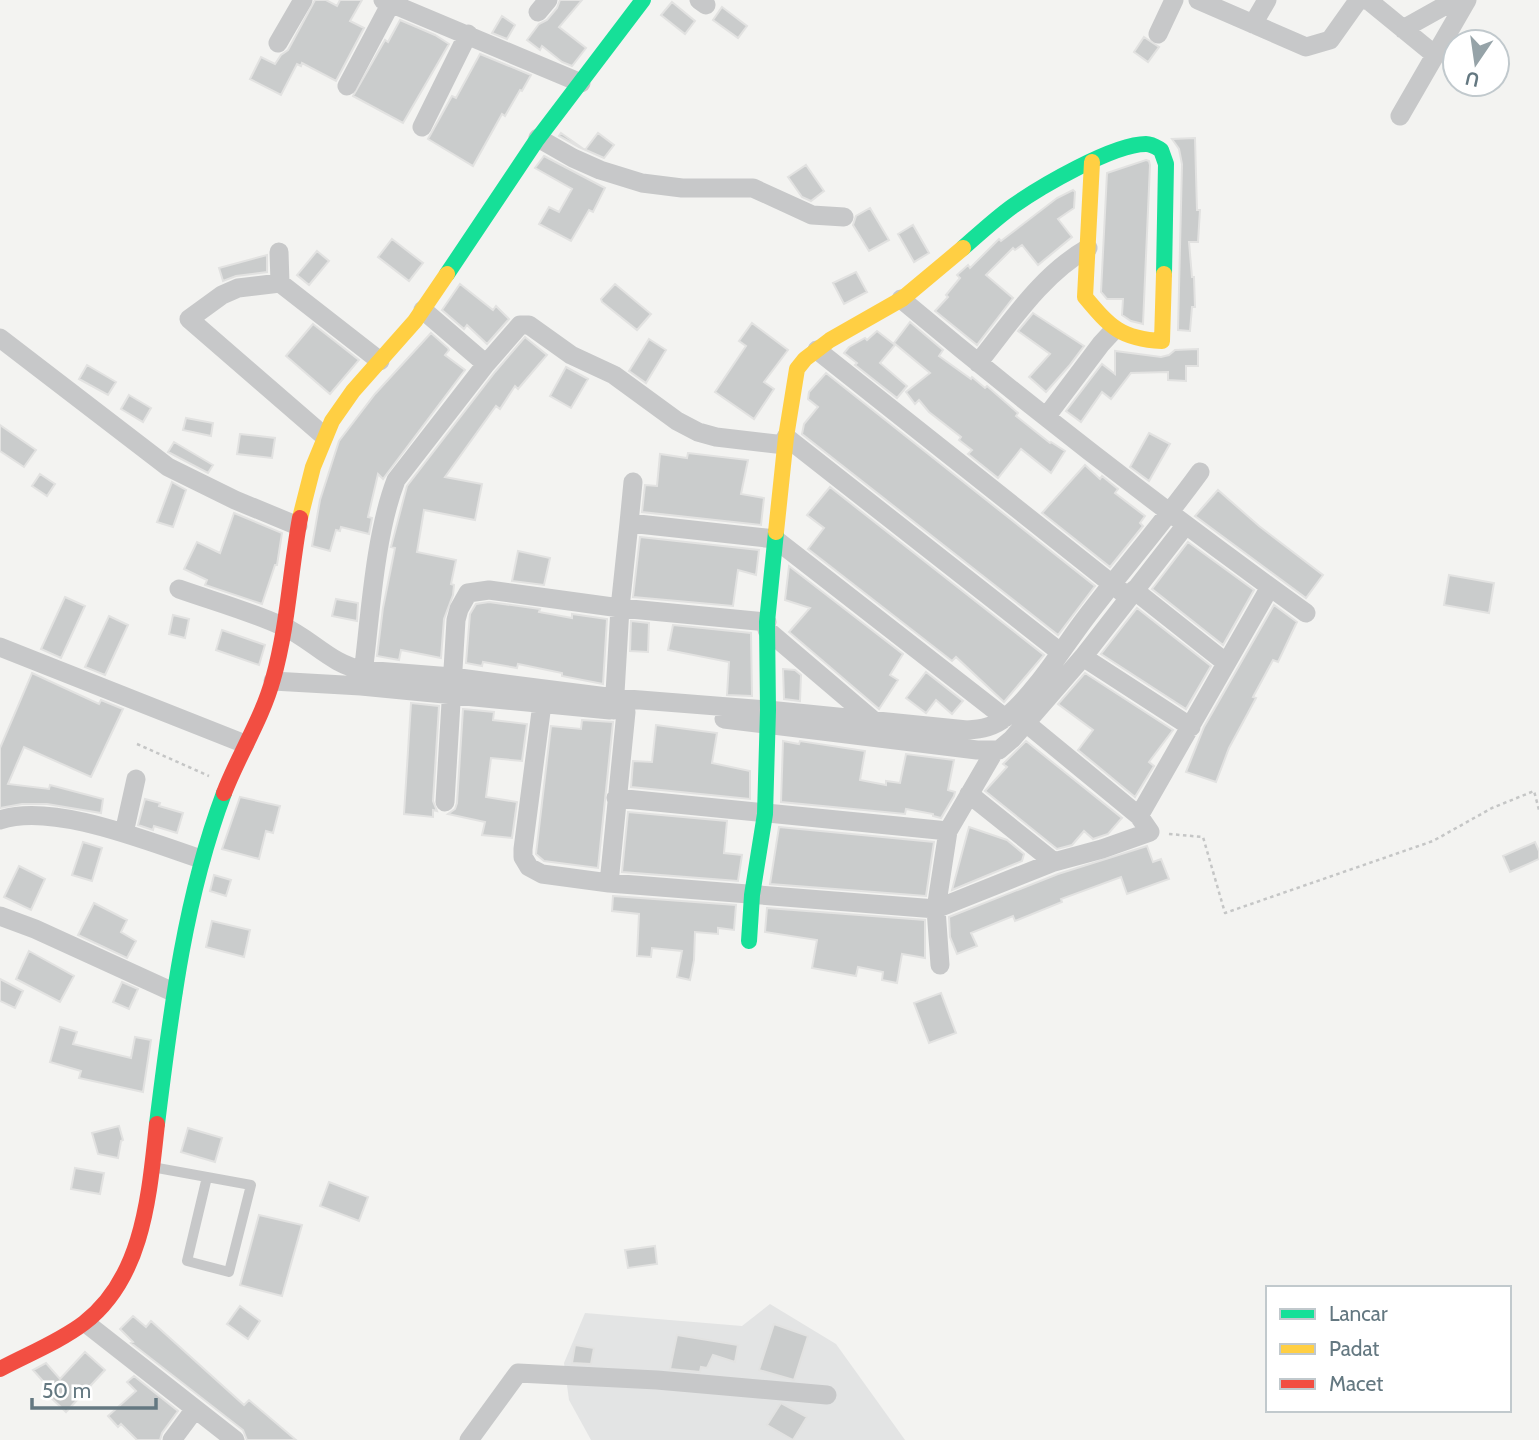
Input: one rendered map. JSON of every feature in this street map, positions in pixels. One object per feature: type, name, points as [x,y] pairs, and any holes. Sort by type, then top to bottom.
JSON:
[{"type":"street","points":[[278,43],[303,0]]},
{"type":"street","points":[[0,1369],[87,1324],[119,1287],[130,1264],[140,1233],[152,1167],[173,992],[191,898],[201,859],[228,784],[273,681],[285,626],[298,526],[324,436],[344,402],[423,310],[538,138],[642,0]]},
{"type":"street","points":[[1158,34],[1174,0]]},
{"type":"street","points":[[1198,0],[1306,47],[1329,40],[1357,2],[1369,1],[1435,55]]},
{"type":"street","points":[[1253,24],[1267,0]]},
{"type":"street","points":[[1404,29],[1455,0]]},
{"type":"street","points":[[1400,116],[1467,0]]},
{"type":"street","points":[[347,86],[387,1],[581,83]]},
{"type":"street","points":[[422,127],[468,34]]},
{"type":"street","points":[[538,138],[591,166],[642,183],[682,188],[753,188],[811,215],[844,217]]},
{"type":"street","points":[[749,941],[752,895],[765,814],[767,626],[786,441],[797,369],[803,360],[817,350],[901,299],[1015,205],[1092,162],[1143,144],[1160,149],[1164,153],[1166,164],[1162,341],[1134,340],[1113,331],[1085,297],[1092,162]]},
{"type":"street","points":[[978,363],[1042,283],[1074,256],[1088,248]]},
{"type":"street","points":[[279,252],[280,283]]},
{"type":"street","points":[[324,436],[189,319],[222,295],[237,288],[280,283],[380,361]]},
{"type":"street","points":[[901,299],[1045,417],[1185,526],[1306,614]]},
{"type":"street","points":[[423,310],[486,364]]},
{"type":"street","points":[[362,678],[378,560],[390,496],[396,480],[486,364],[520,325],[529,325],[571,355],[614,375],[677,421],[698,432],[716,437],[786,441],[1060,652]]},
{"type":"street","points":[[1045,417],[1113,331]]},
{"type":"street","points":[[0,338],[168,467],[235,500],[298,526]]},
{"type":"street","points":[[817,350],[1112,584],[1131,594],[1225,662]]},
{"type":"street","points":[[273,681],[362,678],[452,686],[735,720],[768,717],[984,729],[1005,718],[1031,689],[1170,514],[1200,472]]},
{"type":"street","points":[[609,884],[616,798],[620,608],[633,482]]},
{"type":"street","points":[[629,523],[775,539],[1005,718]]},
{"type":"street","points":[[940,965],[936,908],[948,831],[994,752],[1004,747],[1083,657],[1185,526]]},
{"type":"street","points":[[542,704],[523,857],[529,867],[542,874],[609,884],[936,908],[1054,862],[1102,849],[1144,824],[1225,662],[1269,587]]},
{"type":"street","points":[[179,589],[285,626],[336,661],[352,668],[362,678]]},
{"type":"street","points":[[445,802],[456,620],[468,593],[489,590],[767,626],[874,721]]},
{"type":"street","points":[[0,647],[245,744]]},
{"type":"street","points":[[1083,657],[1191,727]]},
{"type":"street","points":[[452,686],[542,704],[618,707]]},
{"type":"street","points":[[768,717],[994,752]]},
{"type":"street","points":[[1026,723],[1144,824]]},
{"type":"street","points":[[124,833],[136,779]]},
{"type":"street","points":[[969,794],[1054,862]]},
{"type":"street","points":[[616,798],[948,831]]},
{"type":"street","points":[[0,820],[43,816],[124,833],[201,859]]},
{"type":"street","points":[[0,916],[35,929],[173,992]]},
{"type":"street","points":[[87,1324],[235,1440]]},
{"type":"street","points":[[469,1440],[518,1373],[657,1380],[827,1395]]},
{"type":"street","points":[[172,1440],[195,1409]]},
{"type":"lane","points":[[152,1167],[251,1185],[229,1272],[187,1261],[206,1177]]},
{"type":"path","points":[[137,744],[228,784]]},
{"type":"path","points":[[1144,824],[1203,837],[1225,913],[1433,841],[1492,808],[1534,791],[1539,810]]},
{"type":"shaded area","points":[[770,1304],[836,1344],[905,1440],[591,1440],[569,1400],[564,1363],[585,1313],[742,1326]]},
{"type":"building","points":[[315,0],[326,0],[337,6],[340,0],[362,0],[350,21],[364,28],[336,81],[302,63],[301,66],[297,64],[281,95],[250,79],[261,57],[275,64],[288,50]]},
{"type":"building","points":[[560,0],[582,0],[559,27],[586,48],[572,66],[562,62],[542,46],[540,50],[527,40],[539,24],[547,20],[557,8]]},
{"type":"building","points":[[672,2],[695,21],[685,34],[661,15]]},
{"type":"building","points":[[722,7],[747,26],[738,38],[713,20]]},
{"type":"building","points":[[502,16],[515,25],[507,39],[492,33]]},
{"type":"building","points":[[400,20],[449,44],[403,123],[353,96],[385,40],[388,42]]},
{"type":"building","points":[[1144,37],[1159,47],[1148,62],[1134,52]]},
{"type":"building","points":[[480,54],[531,75],[505,116],[502,114],[473,166],[428,139],[452,96],[456,98]]},
{"type":"building","points":[[561,133],[584,149],[559,136]]},
{"type":"building","points":[[598,133],[614,145],[604,158],[585,150]]},
{"type":"building","points":[[1195,138],[1197,210],[1200,210],[1198,242],[1189,242],[1195,307],[1192,307],[1190,331],[1178,330],[1182,164],[1179,149],[1172,139]]},
{"type":"building","points":[[544,156],[605,188],[593,212],[589,210],[571,241],[539,224],[549,207],[559,212],[572,189],[535,168]]},
{"type":"building","points":[[1146,160],[1150,165],[1143,324],[1122,315],[1123,299],[1107,299],[1101,292],[1107,173]]},
{"type":"building","points":[[806,165],[824,191],[811,201],[802,197],[788,177]]},
{"type":"building","points":[[1073,190],[1074,208],[1058,219],[1072,237],[1038,265],[1022,245],[1015,250],[1013,248],[986,275],[1013,298],[977,345],[935,311],[960,278],[957,275],[968,265],[970,268],[999,239],[1001,241],[1057,198]]},
{"type":"building","points":[[870,208],[889,240],[869,251],[853,225],[856,216]]},
{"type":"building","points":[[913,225],[929,253],[914,262],[898,234]]},
{"type":"building","points":[[392,239],[423,263],[409,281],[378,257]]},
{"type":"building","points":[[317,251],[329,261],[309,285],[297,275]]},
{"type":"building","points":[[267,255],[267,272],[236,276],[223,281],[219,268]]},
{"type":"building","points":[[856,272],[867,292],[844,304],[833,283]]},
{"type":"building","points":[[460,284],[493,310],[496,306],[509,319],[487,344],[467,325],[464,329],[442,310]]},
{"type":"building","points":[[615,284],[651,314],[637,330],[602,302],[601,299]]},
{"type":"building","points":[[1033,313],[1084,346],[1046,392],[1029,377],[1050,354],[1018,331]]},
{"type":"building","points":[[910,322],[943,350],[939,356],[985,388],[987,386],[1018,413],[1016,416],[1050,443],[1065,451],[1051,473],[1021,449],[998,478],[968,454],[972,450],[959,440],[961,437],[929,412],[919,400],[915,404],[906,392],[930,373],[894,343]]},
{"type":"building","points":[[752,323],[788,350],[764,382],[774,389],[754,419],[715,392],[746,346],[739,341]]},
{"type":"building","points":[[313,324],[359,360],[330,394],[286,356]]},
{"type":"building","points":[[877,331],[895,345],[880,363],[907,386],[897,398],[844,353],[849,347],[865,338],[867,340]]},
{"type":"building","points":[[431,333],[448,348],[445,355],[465,370],[383,479],[378,474],[368,517],[372,518],[369,534],[341,527],[340,531],[336,530],[330,551],[312,546],[320,500],[339,441],[375,394]]},
{"type":"building","points":[[525,337],[547,355],[518,389],[515,386],[500,409],[496,406],[445,477],[482,484],[475,520],[424,510],[417,552],[456,560],[451,584],[454,585],[453,595],[444,619],[441,658],[401,650],[399,660],[377,656],[395,548],[391,547],[407,486]]},
{"type":"building","points":[[649,339],[666,350],[646,383],[629,371]]},
{"type":"building","points":[[1198,349],[1198,366],[1186,366],[1186,381],[1168,380],[1168,372],[1131,373],[1111,399],[1102,392],[1081,422],[1066,411],[1102,364],[1115,374],[1115,351],[1161,357],[1175,350]]},
{"type":"building","points":[[87,365],[116,382],[108,395],[79,379]]},
{"type":"building","points":[[566,367],[588,379],[571,408],[550,396]]},
{"type":"building","points":[[826,373],[1095,586],[1058,635],[802,434],[804,424],[818,407],[808,399],[809,392]]},
{"type":"building","points":[[129,395],[151,408],[143,422],[121,409]]},
{"type":"building","points":[[186,418],[213,423],[211,436],[183,430]]},
{"type":"building","points":[[0,425],[36,450],[24,467],[0,451]]},
{"type":"building","points":[[1149,433],[1170,444],[1149,481],[1130,467]]},
{"type":"building","points":[[240,434],[275,438],[272,458],[237,454]]},
{"type":"building","points":[[174,442],[213,465],[208,473],[168,452]]},
{"type":"building","points":[[688,453],[748,460],[741,494],[764,498],[761,525],[642,512],[645,485],[657,486],[660,454],[687,458]]},
{"type":"building","points":[[1085,465],[1100,479],[1102,476],[1118,489],[1115,493],[1145,516],[1140,523],[1143,526],[1110,567],[1042,513]]},
{"type":"building","points":[[40,474],[55,484],[47,496],[32,486]]},
{"type":"building","points":[[172,482],[186,490],[173,527],[157,522]]},
{"type":"building","points":[[830,487],[1044,655],[1004,702],[956,657],[952,661],[808,549],[824,528],[807,515]]},
{"type":"building","points":[[1218,490],[1259,526],[1323,575],[1306,598],[1195,516]]},
{"type":"building","points":[[234,513],[282,533],[277,565],[262,604],[205,585],[207,580],[184,569],[197,542],[220,553]]},
{"type":"building","points":[[640,537],[759,550],[756,575],[738,570],[733,606],[633,597]]},
{"type":"building","points":[[1188,542],[1254,590],[1223,645],[1152,589]]},
{"type":"building","points":[[518,551],[550,558],[544,585],[512,581]]},
{"type":"building","points":[[789,566],[903,654],[890,675],[898,680],[879,709],[789,632],[810,608],[785,600]]},
{"type":"building","points":[[1449,575],[1494,583],[1489,613],[1444,605]]},
{"type":"building","points":[[65,597],[85,606],[61,658],[41,649]]},
{"type":"building","points":[[336,599],[358,603],[357,621],[332,616]]},
{"type":"building","points":[[489,602],[540,609],[539,612],[572,618],[572,614],[607,619],[603,684],[518,664],[517,668],[483,662],[482,666],[466,663],[470,614],[476,604]]},
{"type":"building","points":[[1274,605],[1297,622],[1278,662],[1273,660],[1253,697],[1256,698],[1229,748],[1216,782],[1186,772],[1204,727]]},
{"type":"building","points":[[1137,608],[1211,666],[1186,709],[1101,654]]},
{"type":"building","points":[[173,615],[189,619],[185,638],[169,634]]},
{"type":"building","points":[[109,616],[128,625],[105,675],[85,667]]},
{"type":"building","points":[[631,621],[649,623],[648,652],[630,651]]},
{"type":"building","points":[[673,625],[751,633],[752,696],[727,695],[729,662],[668,650]]},
{"type":"building","points":[[222,630],[265,645],[259,665],[216,650]]},
{"type":"building","points":[[783,669],[795,670],[801,675],[800,701],[784,699]]},
{"type":"building","points":[[926,672],[963,701],[952,714],[936,700],[926,713],[906,698]]},
{"type":"building","points":[[32,673],[99,704],[101,700],[123,709],[91,777],[24,747],[8,784],[49,789],[50,785],[103,799],[101,813],[47,804],[22,804],[0,808],[0,748]]},
{"type":"building","points":[[1085,673],[1173,730],[1149,762],[1154,766],[1135,797],[1078,750],[1093,730],[1058,704]]},
{"type":"building","points":[[411,703],[439,706],[433,801],[437,811],[433,810],[433,817],[404,814]]},
{"type":"building","points":[[463,709],[494,712],[493,720],[527,724],[522,761],[491,758],[486,797],[517,802],[512,838],[482,835],[485,822],[448,814],[455,809],[457,803]]},
{"type":"building","points":[[582,720],[613,722],[598,868],[544,861],[536,854],[551,726],[581,729]]},
{"type":"building","points":[[656,725],[717,733],[712,763],[750,771],[750,799],[631,787],[633,761],[652,762]]},
{"type":"building","points":[[783,741],[865,751],[860,780],[886,785],[886,781],[900,783],[906,754],[954,760],[948,790],[955,792],[954,796],[941,818],[906,809],[905,814],[781,802]]},
{"type":"building","points":[[1026,741],[1122,818],[1108,834],[1093,839],[1084,831],[1072,845],[1057,849],[985,791],[1007,767],[1003,764]]},
{"type":"building","points":[[240,797],[280,806],[273,833],[266,831],[259,859],[222,849]]},
{"type":"building","points":[[145,799],[183,813],[177,833],[154,826],[153,830],[138,825]]},
{"type":"building","points":[[628,812],[727,821],[724,853],[742,855],[738,881],[622,872]]},
{"type":"building","points":[[779,827],[934,842],[926,896],[770,884]]},
{"type":"building","points":[[969,827],[1007,840],[1024,854],[1022,861],[952,890]]},
{"type":"building","points":[[83,842],[102,848],[92,881],[72,875]]},
{"type":"building","points":[[1535,842],[1539,859],[1510,872],[1503,856]]},
{"type":"building","points":[[1147,846],[1153,862],[1161,859],[1169,879],[1127,894],[1121,877],[1061,899],[1062,902],[1015,921],[1013,916],[971,933],[977,946],[957,954],[950,937],[949,917],[1058,874]]},
{"type":"building","points":[[19,866],[45,879],[31,910],[4,897]]},
{"type":"building","points":[[214,875],[231,880],[226,896],[210,891]]},
{"type":"building","points":[[613,896],[736,905],[734,930],[718,928],[718,934],[695,932],[690,980],[677,977],[682,951],[652,948],[651,957],[637,956],[639,914],[612,911]]},
{"type":"building","points":[[94,903],[127,920],[121,932],[136,941],[127,958],[78,935]]},
{"type":"building","points":[[767,908],[925,920],[925,958],[902,954],[897,983],[882,980],[883,972],[858,967],[856,976],[812,968],[817,940],[765,932]]},
{"type":"building","points":[[212,921],[250,930],[244,957],[206,947]]},
{"type":"building","points":[[29,951],[74,976],[60,1002],[16,979]]},
{"type":"building","points":[[0,979],[23,991],[15,1008],[0,1001]]},
{"type":"building","points":[[122,982],[138,989],[129,1009],[113,1002]]},
{"type":"building","points":[[941,993],[956,1033],[929,1043],[914,1003]]},
{"type":"building","points":[[60,1027],[77,1032],[73,1044],[131,1058],[135,1037],[151,1040],[143,1092],[79,1078],[81,1071],[50,1062]]},
{"type":"building","points":[[119,1126],[123,1140],[118,1158],[98,1154],[92,1133]]},
{"type":"building","points":[[188,1128],[222,1138],[215,1162],[181,1152]]},
{"type":"building","points":[[75,1168],[104,1173],[100,1194],[71,1189]]},
{"type":"building","points":[[329,1182],[368,1197],[359,1221],[320,1206]]},
{"type":"building","points":[[259,1215],[302,1225],[282,1296],[240,1285]]},
{"type":"building","points":[[655,1246],[657,1264],[628,1268],[625,1250]]},
{"type":"building","points":[[240,1306],[260,1321],[248,1339],[227,1324]]},
{"type":"building","points":[[133,1316],[146,1327],[151,1321],[244,1405],[249,1400],[296,1440],[247,1440],[243,1430],[131,1343],[133,1342],[120,1329]]},
{"type":"building","points":[[774,1324],[808,1336],[794,1380],[759,1370]]},
{"type":"building","points":[[677,1335],[738,1345],[735,1362],[713,1355],[707,1368],[701,1367],[700,1372],[670,1369]]},
{"type":"building","points":[[575,1345],[594,1348],[591,1364],[572,1363]]},
{"type":"building","points":[[85,1352],[105,1370],[66,1412],[47,1394],[51,1390],[33,1370],[46,1363],[60,1379]]},
{"type":"building","points":[[134,1376],[178,1411],[160,1440],[137,1440],[121,1424],[118,1427],[108,1416],[136,1391],[127,1382]]},
{"type":"building","points":[[781,1403],[807,1417],[793,1440],[767,1425]]},
{"type":"traffic: fast","points":[[447,274],[536,141],[643,0]]},
{"type":"traffic: fast","points":[[963,248],[1013,206],[1058,178],[1115,151],[1148,144],[1161,150],[1166,164],[1164,274]]},
{"type":"traffic: fast","points":[[749,941],[752,895],[765,814],[767,622],[776,532]]},
{"type":"traffic: fast","points":[[157,1124],[174,998],[189,915],[210,833],[224,793]]},
{"type":"traffic: slow","points":[[1092,162],[1085,297],[1118,330],[1136,338],[1162,341],[1164,274]]},
{"type":"traffic: slow","points":[[776,532],[786,437],[797,369],[805,359],[830,340],[902,299],[963,248]]},
{"type":"traffic: slow","points":[[300,518],[313,467],[332,421],[353,391],[415,321],[447,274]]},
{"type":"traffic: jam","points":[[224,793],[263,708],[273,679],[282,639],[300,518]]},
{"type":"traffic: jam","points":[[0,1369],[54,1342],[84,1323],[104,1304],[120,1282],[140,1232],[151,1178],[157,1124]]}]
